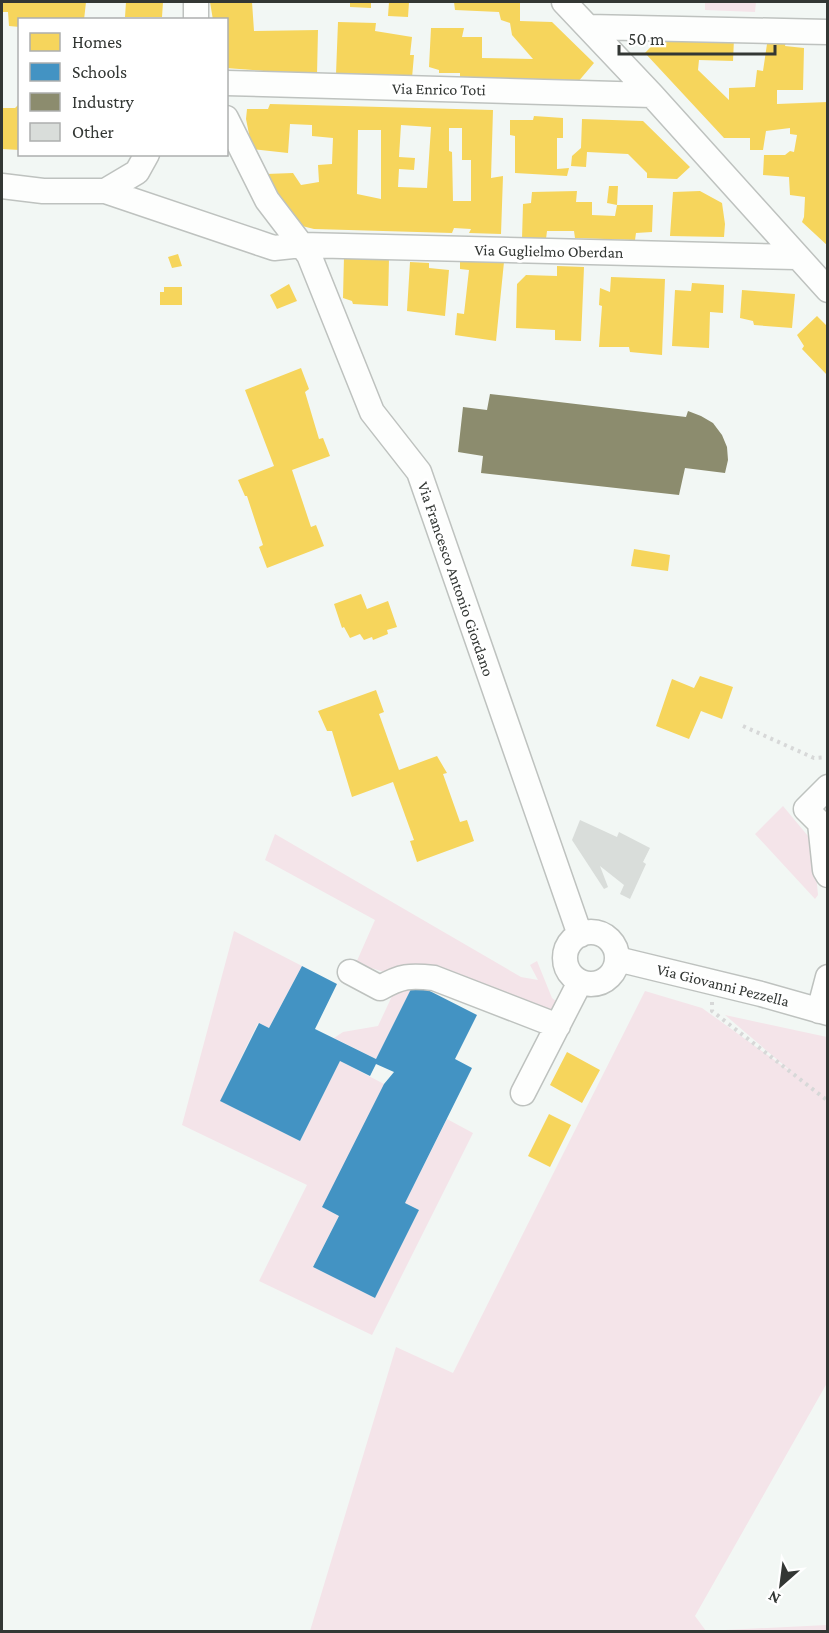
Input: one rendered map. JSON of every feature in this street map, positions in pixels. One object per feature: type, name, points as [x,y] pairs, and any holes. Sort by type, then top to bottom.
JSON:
[{"type":"street","points":[[196,2],[196,18]]},
{"type":"street","points":[[564,2],[652,95],[796,258],[828,290]]},
{"type":"street","points":[[588,27],[828,32]]},
{"type":"street","name":"Via Enrico Toti","points":[[228,84],[652,95]]},
{"type":"street","name":"Via Francesco Antonio Giordano","points":[[228,122],[267,200],[309,255],[372,412],[419,472],[580,934]]},
{"type":"street","points":[[2,186],[43,191],[105,191],[142,163]]},
{"type":"street","points":[[142,163],[133,184],[136,194],[146,204]]},
{"type":"street","name":"Via Guglielmo Oberdan","points":[[105,191],[274,248],[302,245],[796,258]]},
{"type":"street","points":[[828,787],[806,809],[820,823],[825,870],[828,875]]},
{"type":"street","points":[[589,932],[605,936],[612,943],[617,959],[612,975],[597,984],[580,982],[568,970],[565,954],[573,939],[589,932]]},
{"type":"street","name":"Via Giovanni Pezzella","points":[[617,959],[715,982],[824,1012]]},
{"type":"street","points":[[350,972],[380,988],[395,979],[413,975],[434,978],[558,1026]]},
{"type":"street","points":[[824,1012],[828,976]]},
{"type":"street","points":[[524,1093],[580,982]]},
{"type":"path","points":[[743,726],[814,758],[828,757]]},
{"type":"path","points":[[715,982],[712,1011],[828,1101]]},
{"type":"shaded area","points":[[705,2],[756,2],[755,12],[705,10]]},
{"type":"shaded area","points":[[783,806],[813,842],[818,895],[815,899],[755,834]]},
{"type":"shaded area","points":[[275,834],[521,977],[538,980],[530,965],[537,961],[552,998],[557,1002],[548,1013],[390,974],[356,963],[375,920],[265,860]]},
{"type":"shaded area","points":[[234,931],[302,966],[269,1028],[258,1023],[220,1101],[300,1141],[340,1061],[384,1084],[323,1207],[339,1216],[313,1267],[375,1298],[419,1210],[405,1203],[447,1119],[473,1133],[372,1335],[259,1281],[307,1185],[182,1125]]},
{"type":"shaded area","points":[[414,983],[376,1059],[334,1038],[343,1032],[378,1026],[393,994]]},
{"type":"shaded area","points":[[645,991],[702,1008],[794,1074],[725,1015],[827,1037],[827,1383],[695,1616],[706,1631],[310,1631],[396,1347],[453,1373]]},
{"type":"shaded area","points":[[827,1625],[827,1631],[706,1631]]},
{"type":"building: Homes","points":[[2,2],[86,2],[84,18],[18,18],[18,27],[9,26],[8,12],[2,12]]},
{"type":"building: Homes","points":[[126,2],[163,2],[162,17],[125,17]]},
{"type":"building: Homes","points":[[210,2],[252,2],[254,31],[318,30],[317,75],[228,68],[228,18],[213,18]]},
{"type":"building: Homes","points":[[350,2],[371,2],[371,8],[350,7]]},
{"type":"building: Homes","points":[[389,2],[409,2],[408,17],[388,16]]},
{"type":"building: Homes","points":[[454,2],[520,2],[520,21],[552,22],[594,63],[577,83],[460,77],[460,73],[439,73],[439,70],[429,67],[431,28],[464,28],[462,37],[482,37],[482,58],[533,59],[512,35],[510,23],[501,20],[499,12],[455,10]]},
{"type":"building: Homes","points":[[338,22],[376,23],[375,31],[412,37],[410,55],[414,55],[412,78],[336,74]]},
{"type":"building: Homes","points":[[661,36],[734,39],[733,61],[699,60],[698,70],[729,100],[729,88],[755,87],[757,70],[763,71],[767,44],[786,42],[785,46],[804,48],[803,90],[777,90],[777,104],[828,102],[828,246],[802,222],[805,197],[790,195],[789,177],[763,175],[764,155],[785,155],[790,151],[794,152],[797,135],[790,134],[790,128],[766,131],[763,150],[750,150],[750,138],[724,138],[645,53]]},
{"type":"building: Homes","points":[[270,104],[493,110],[491,178],[503,176],[501,234],[469,233],[471,229],[454,228],[452,233],[314,229],[290,220],[266,174],[293,173],[301,185],[319,182],[318,165],[332,164],[333,138],[312,136],[312,125],[290,124],[288,153],[252,149],[246,119],[247,109],[268,109]],"holes":[[[401,125],[431,127],[427,188],[398,187],[399,169],[414,170],[415,158],[399,157]],[[449,128],[462,128],[462,160],[471,160],[471,201],[453,201],[452,152],[449,151]],[[358,130],[381,130],[381,199],[357,194]]]},
{"type":"building: Homes","points":[[18,105],[18,150],[2,149],[2,108],[15,108]]},
{"type":"building: Homes","points":[[534,116],[563,118],[563,138],[557,138],[557,169],[569,168],[567,176],[515,173],[515,136],[510,135],[510,120],[533,120]]},
{"type":"building: Homes","points":[[582,119],[643,121],[690,167],[677,179],[647,178],[647,173],[628,154],[587,152],[586,167],[571,166],[572,156],[581,148]]},
{"type":"building: Homes","points":[[609,186],[618,186],[617,205],[607,203]]},
{"type":"building: Homes","points":[[577,191],[576,202],[592,202],[592,215],[615,216],[617,205],[653,205],[652,232],[636,233],[635,240],[575,238],[574,231],[547,231],[546,239],[522,239],[523,204],[531,203],[532,192]]},
{"type":"building: Homes","points":[[700,191],[722,203],[724,237],[670,236],[673,192]]},
{"type":"building: Homes","points":[[178,254],[182,266],[172,268],[168,257]]},
{"type":"building: Homes","points":[[344,256],[389,258],[388,306],[353,304],[352,301],[343,298]]},
{"type":"building: Homes","points":[[460,260],[504,262],[496,341],[455,335],[457,313],[464,314],[469,270],[460,269]]},
{"type":"building: Homes","points":[[410,262],[429,263],[429,268],[449,270],[445,316],[407,311]]},
{"type":"building: Homes","points":[[557,266],[584,267],[581,341],[555,340],[555,330],[516,328],[517,284],[526,275],[557,276]]},
{"type":"building: Homes","points":[[611,277],[665,279],[662,355],[630,352],[629,347],[599,347],[602,306],[599,305],[600,288],[610,292]]},
{"type":"building: Homes","points":[[692,283],[724,285],[723,313],[710,312],[709,348],[672,346],[675,290],[691,291]]},
{"type":"building: Homes","points":[[289,284],[297,301],[277,309],[270,295]]},
{"type":"building: Homes","points":[[164,287],[182,287],[182,305],[160,305],[160,292],[164,292]]},
{"type":"building: Homes","points":[[742,290],[795,294],[792,328],[754,325],[753,321],[740,318]]},
{"type":"building: Homes","points":[[817,316],[828,327],[828,376],[802,349],[804,346],[797,335]]},
{"type":"building: Homes","points":[[301,368],[309,389],[305,392],[319,439],[323,438],[330,456],[292,470],[311,527],[316,525],[324,546],[267,568],[259,547],[263,545],[247,496],[238,480],[274,466],[245,390]]},
{"type":"building: Homes","points":[[634,549],[670,555],[668,571],[631,566]]},
{"type":"building: Homes","points":[[361,594],[367,609],[388,601],[397,627],[387,630],[388,634],[373,640],[372,637],[364,640],[360,634],[350,638],[344,627],[342,628],[334,604]]},
{"type":"building: Homes","points":[[700,676],[733,687],[722,719],[701,711],[689,739],[656,726],[672,679],[694,688]]},
{"type":"building: Homes","points":[[376,690],[384,712],[379,714],[399,770],[437,756],[447,773],[443,774],[460,822],[467,820],[474,841],[417,862],[410,841],[414,840],[393,782],[352,797],[332,731],[327,731],[318,711]]},
{"type":"building: Homes","points":[[567,1052],[600,1070],[582,1103],[550,1085]]},
{"type":"building: Homes","points":[[549,1114],[571,1125],[550,1167],[528,1156]]},
{"type":"building: Schools","points":[[302,966],[337,984],[315,1029],[376,1059],[414,983],[477,1015],[455,1059],[472,1068],[405,1203],[419,1210],[375,1298],[313,1267],[339,1216],[322,1207],[384,1084],[394,1072],[376,1064],[370,1076],[340,1061],[300,1141],[220,1101],[259,1023],[269,1028]]},
{"type":"building: Industry","points":[[490,394],[686,417],[688,411],[713,423],[722,435],[727,447],[728,460],[725,473],[685,468],[679,495],[481,473],[483,456],[458,452],[463,407],[487,410]]},
{"type":"building: Other","points":[[580,820],[617,837],[619,832],[650,848],[643,862],[646,864],[630,899],[620,894],[624,885],[600,866],[608,887],[604,889],[572,840]]}]
